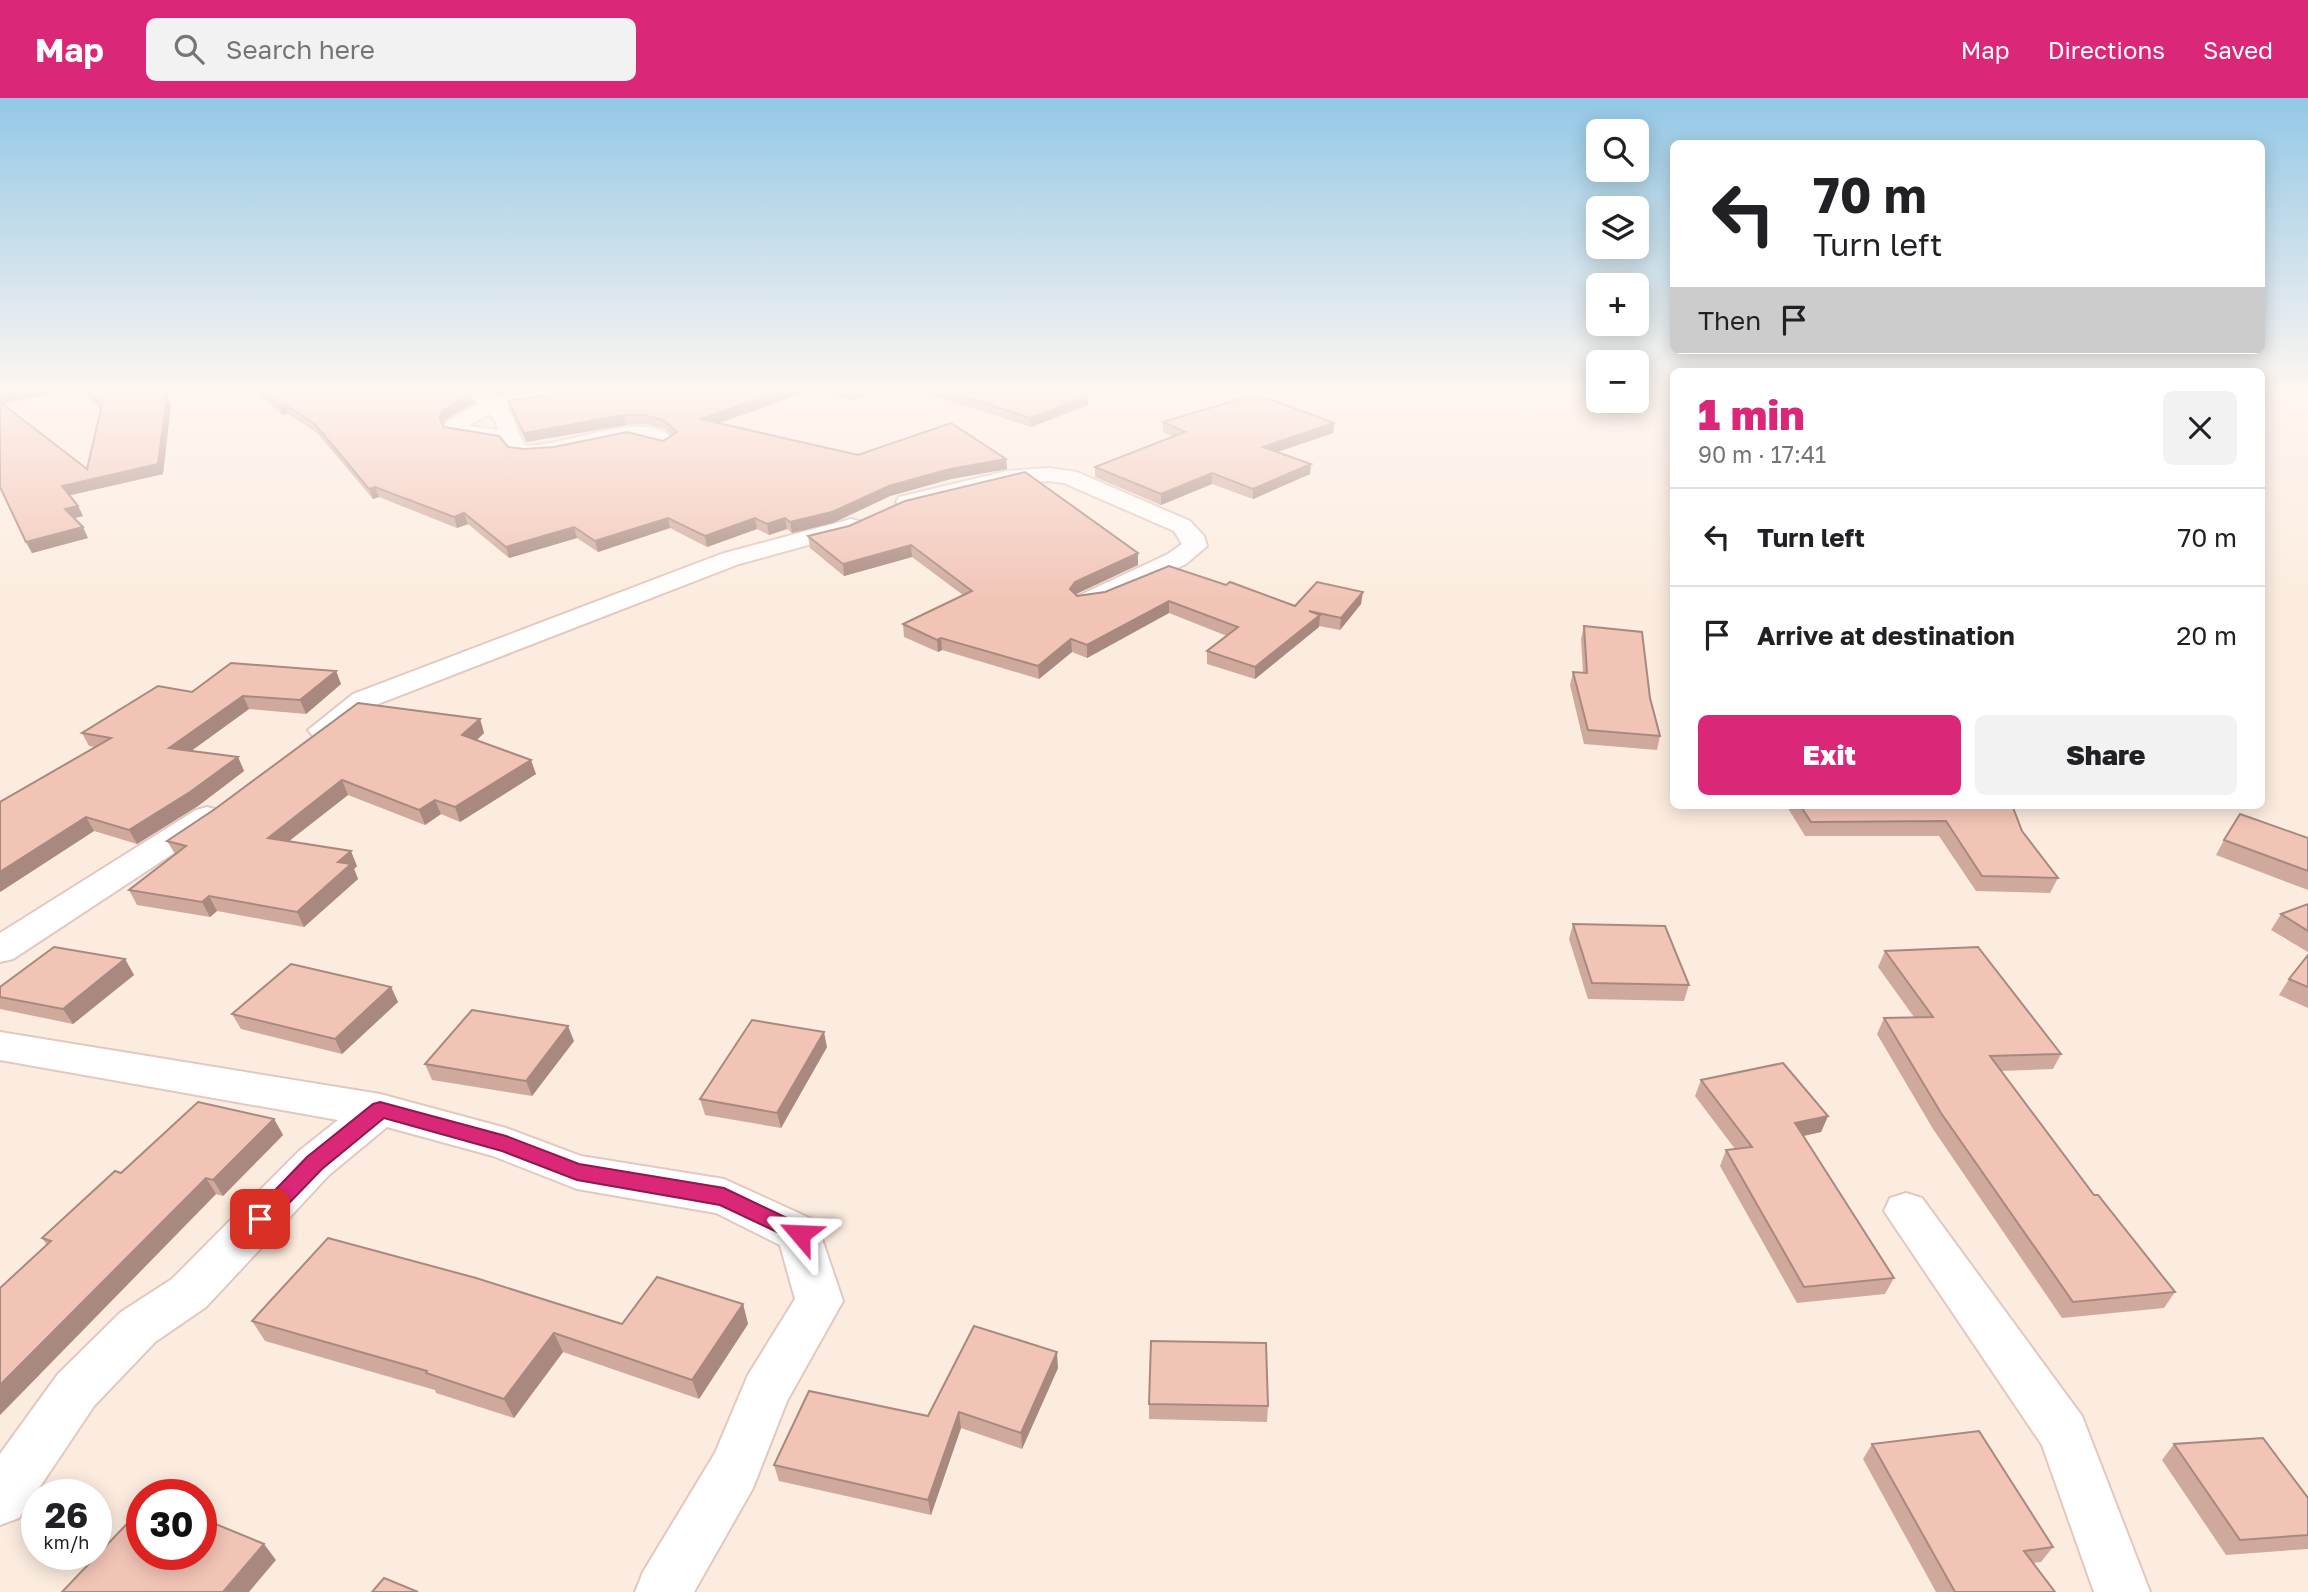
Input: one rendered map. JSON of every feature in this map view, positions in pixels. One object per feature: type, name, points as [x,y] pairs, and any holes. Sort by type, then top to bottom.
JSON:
[{"type":"street","points":[[308,741],[362,700],[730,559],[842,530],[882,512],[960,487],[1050,473],[1069,477],[1182,526],[1192,536],[1195,546],[1177,559],[1086,601]]},
{"type":"street","points":[[0,950],[231,799]]},
{"type":"street","points":[[0,1046],[380,1110],[506,1144],[577,1172],[724,1197],[800,1234],[819,1301],[766,1391],[734,1469],[663,1592]]},
{"type":"street","points":[[0,1499],[76,1390],[138,1326],[188,1293],[314,1163],[380,1110]]},
{"type":"street","points":[[1906,1211],[2064,1433],[2122,1592]]},
{"type":"building","points":[[0,462],[78,462],[87,469],[89,462],[158,462],[158,464],[62,486],[78,506],[65,509],[83,527],[26,542],[0,487]]},
{"type":"building","points":[[346,462],[991,462],[950,469],[889,486],[832,512],[790,522],[785,518],[767,524],[755,518],[705,536],[668,518],[595,541],[574,527],[506,547],[464,513],[454,517],[375,487],[369,489]]},
{"type":"building","points":[[1109,462],[1305,462],[1311,464],[1253,489],[1212,473],[1161,494],[1095,467]]},
{"type":"building","points":[[1025,472],[1138,553],[1075,582],[1070,589],[1077,596],[1105,592],[1169,566],[1226,585],[1230,582],[1295,606],[1317,582],[1363,592],[1341,618],[1309,611],[1320,615],[1255,667],[1207,651],[1238,627],[1169,601],[1087,645],[1071,639],[1038,666],[941,638],[937,640],[903,624],[972,591],[911,545],[843,564],[808,536],[849,526],[905,501]]},
{"type":"building","points":[[1584,626],[1642,632],[1650,698],[1660,736],[1588,730],[1573,672],[1587,673]]},
{"type":"building","points":[[231,663],[336,671],[300,700],[243,696],[169,748],[238,757],[190,792],[129,830],[86,817],[0,872],[0,802],[111,738],[82,733],[158,686],[192,692]]},
{"type":"building","points":[[358,703],[480,719],[462,735],[531,760],[455,807],[435,800],[419,810],[342,780],[268,838],[351,851],[338,862],[351,864],[297,912],[209,896],[202,902],[129,890],[186,846],[167,841],[215,809]]},
{"type":"building","points":[[1803,809],[2014,809],[2022,831],[2058,878],[1982,876],[1946,821],[1811,822]]},
{"type":"building","points":[[2240,814],[2308,838],[2308,871],[2224,840]]},
{"type":"building","points":[[2308,904],[2308,931],[2281,914]]},
{"type":"building","points":[[1573,924],[1665,926],[1689,985],[1592,983]]},
{"type":"building","points":[[54,947],[125,959],[63,1009],[0,997],[0,987]]},
{"type":"building","points":[[1978,947],[2061,1054],[1990,1056],[2094,1195],[2098,1195],[2175,1292],[2073,1302],[1941,1113],[1884,1018],[1933,1017],[1885,951]]},
{"type":"building","points":[[2308,955],[2308,987],[2289,979]]},
{"type":"building","points":[[291,964],[391,987],[335,1039],[232,1014]]},
{"type":"building","points":[[472,1010],[568,1026],[526,1081],[425,1064]]},
{"type":"building","points":[[752,1020],[824,1032],[777,1113],[700,1099]]},
{"type":"building","points":[[1783,1063],[1828,1116],[1795,1123],[1894,1278],[1804,1287],[1726,1150],[1752,1147],[1701,1080]]},
{"type":"building","points":[[198,1102],[274,1119],[213,1180],[206,1178],[0,1385],[0,1288],[51,1241],[42,1238],[115,1171],[121,1173]]},
{"type":"building","points":[[328,1238],[476,1278],[622,1324],[657,1277],[743,1304],[692,1380],[554,1333],[504,1399],[426,1373],[427,1371],[252,1321]]},
{"type":"building","points":[[974,1326],[1057,1352],[1021,1433],[959,1412],[928,1500],[774,1465],[809,1391],[928,1416]]},
{"type":"building","points":[[1151,1341],[1266,1343],[1268,1406],[1149,1404]]},
{"type":"building","points":[[1979,1431],[2053,1547],[2024,1551],[2055,1592],[1955,1592],[1872,1444]]},
{"type":"building","points":[[2263,1438],[2308,1498],[2308,1535],[2240,1540],[2174,1444]]},
{"type":"building","points":[[126,1525],[126,1570],[217,1570],[217,1525],[264,1544],[223,1592],[62,1592],[83,1570],[112,1570],[112,1540]]},
{"type":"building","points":[[384,1578],[418,1592],[372,1592]]},
{"type":"route","points":[[260,1219],[314,1163],[380,1110],[506,1144],[577,1172],[724,1197],[800,1234]]}]
